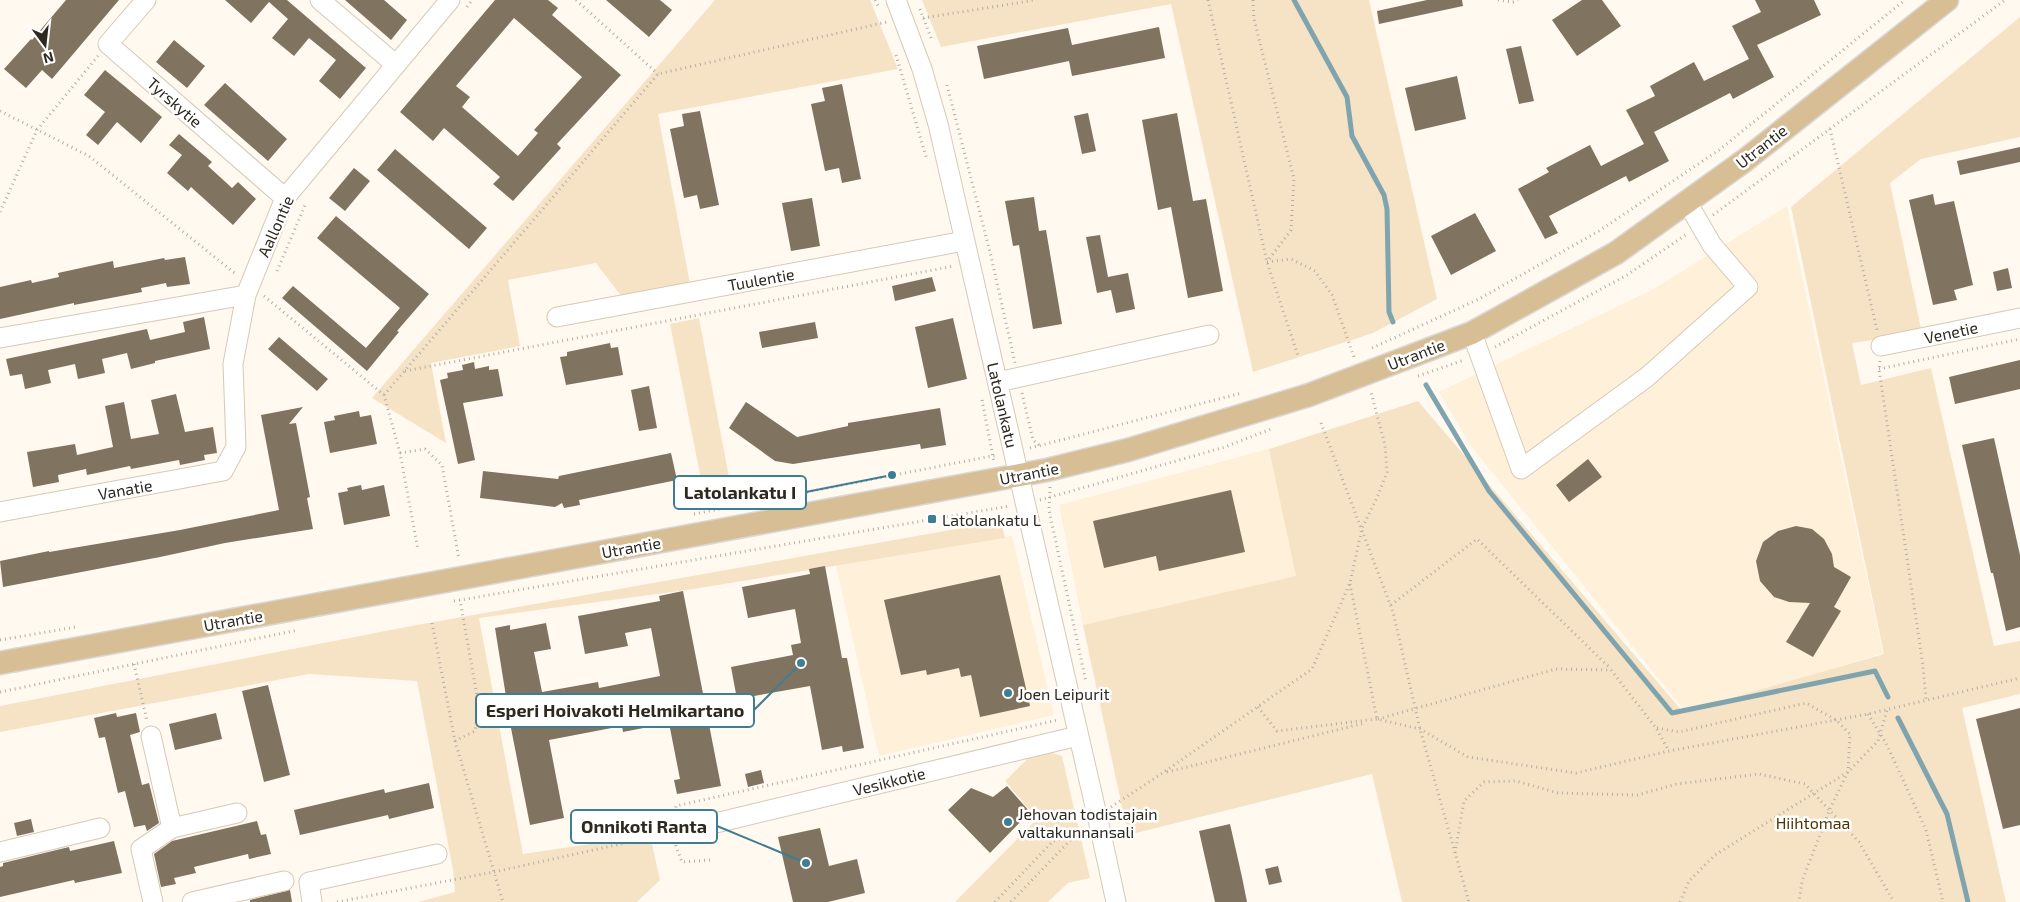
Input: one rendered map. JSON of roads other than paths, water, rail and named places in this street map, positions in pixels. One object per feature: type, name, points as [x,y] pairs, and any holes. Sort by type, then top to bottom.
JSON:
[{"type":"main road","name":"Utrantie","points":[[0,662],[1047,470],[1128,450],[1310,394],[1472,333],[1616,253],[1744,161],[1947,0]]},
{"type":"street","name":"Tyrskytie","points":[[146,0],[108,44],[285,198]]},
{"type":"street","points":[[320,0],[395,64]]},
{"type":"street","name":"Latolankatu","points":[[896,0],[922,69],[938,124],[1020,475],[1116,902]]},
{"type":"street","name":"Aallontie","points":[[236,446],[233,364],[246,295],[285,198],[395,64],[456,7]]},
{"type":"street","points":[[1472,333],[1521,469],[1647,377],[1748,287],[1712,245],[1687,202]]},
{"type":"street","name":"Tuulentie","points":[[557,317],[964,241]]},
{"type":"street","points":[[0,338],[246,295]]},
{"type":"street","name":"Venetie","points":[[1881,346],[2020,318]]},
{"type":"street","points":[[998,382],[1209,335]]},
{"type":"street","name":"Vanatie","points":[[0,512],[223,472],[236,446]]},
{"type":"street","points":[[150,736],[172,828]]},
{"type":"street","name":"Vesikkotie","points":[[699,827],[1078,736]]},
{"type":"street","points":[[153,902],[141,849],[172,828],[237,813]]},
{"type":"street","points":[[1,846],[100,828]]},
{"type":"street","points":[[312,902],[309,882],[437,854]]},
{"type":"street","points":[[192,902],[224,898],[284,881]]},
{"type":"waterway","points":[[1294,0],[1347,97],[1352,136],[1384,195],[1387,209],[1389,312],[1393,322]]},
{"type":"waterway","points":[[1426,385],[1489,491],[1672,713],[1875,671],[1888,697]]},
{"type":"waterway","points":[[1898,718],[1947,814],[1968,902]]},
{"type":"place","name":"Latolankatu I","points":[[892,475]]},
{"type":"place","name":"Latolankatu L","points":[[932,519]]},
{"type":"place","name":"Esperi Hoivakoti Helmikartano","points":[[801,663]]},
{"type":"place","name":"Joen Leipurit","points":[[1008,693]]},
{"type":"place","name":"Jehovan todistajain valtakunnansali","points":[[1008,822]]},
{"type":"place","name":"Onnikoti Ranta","points":[[806,863]]},
{"type":"park label","name":"Hiihtomaa","points":[[1813,822]]}]
